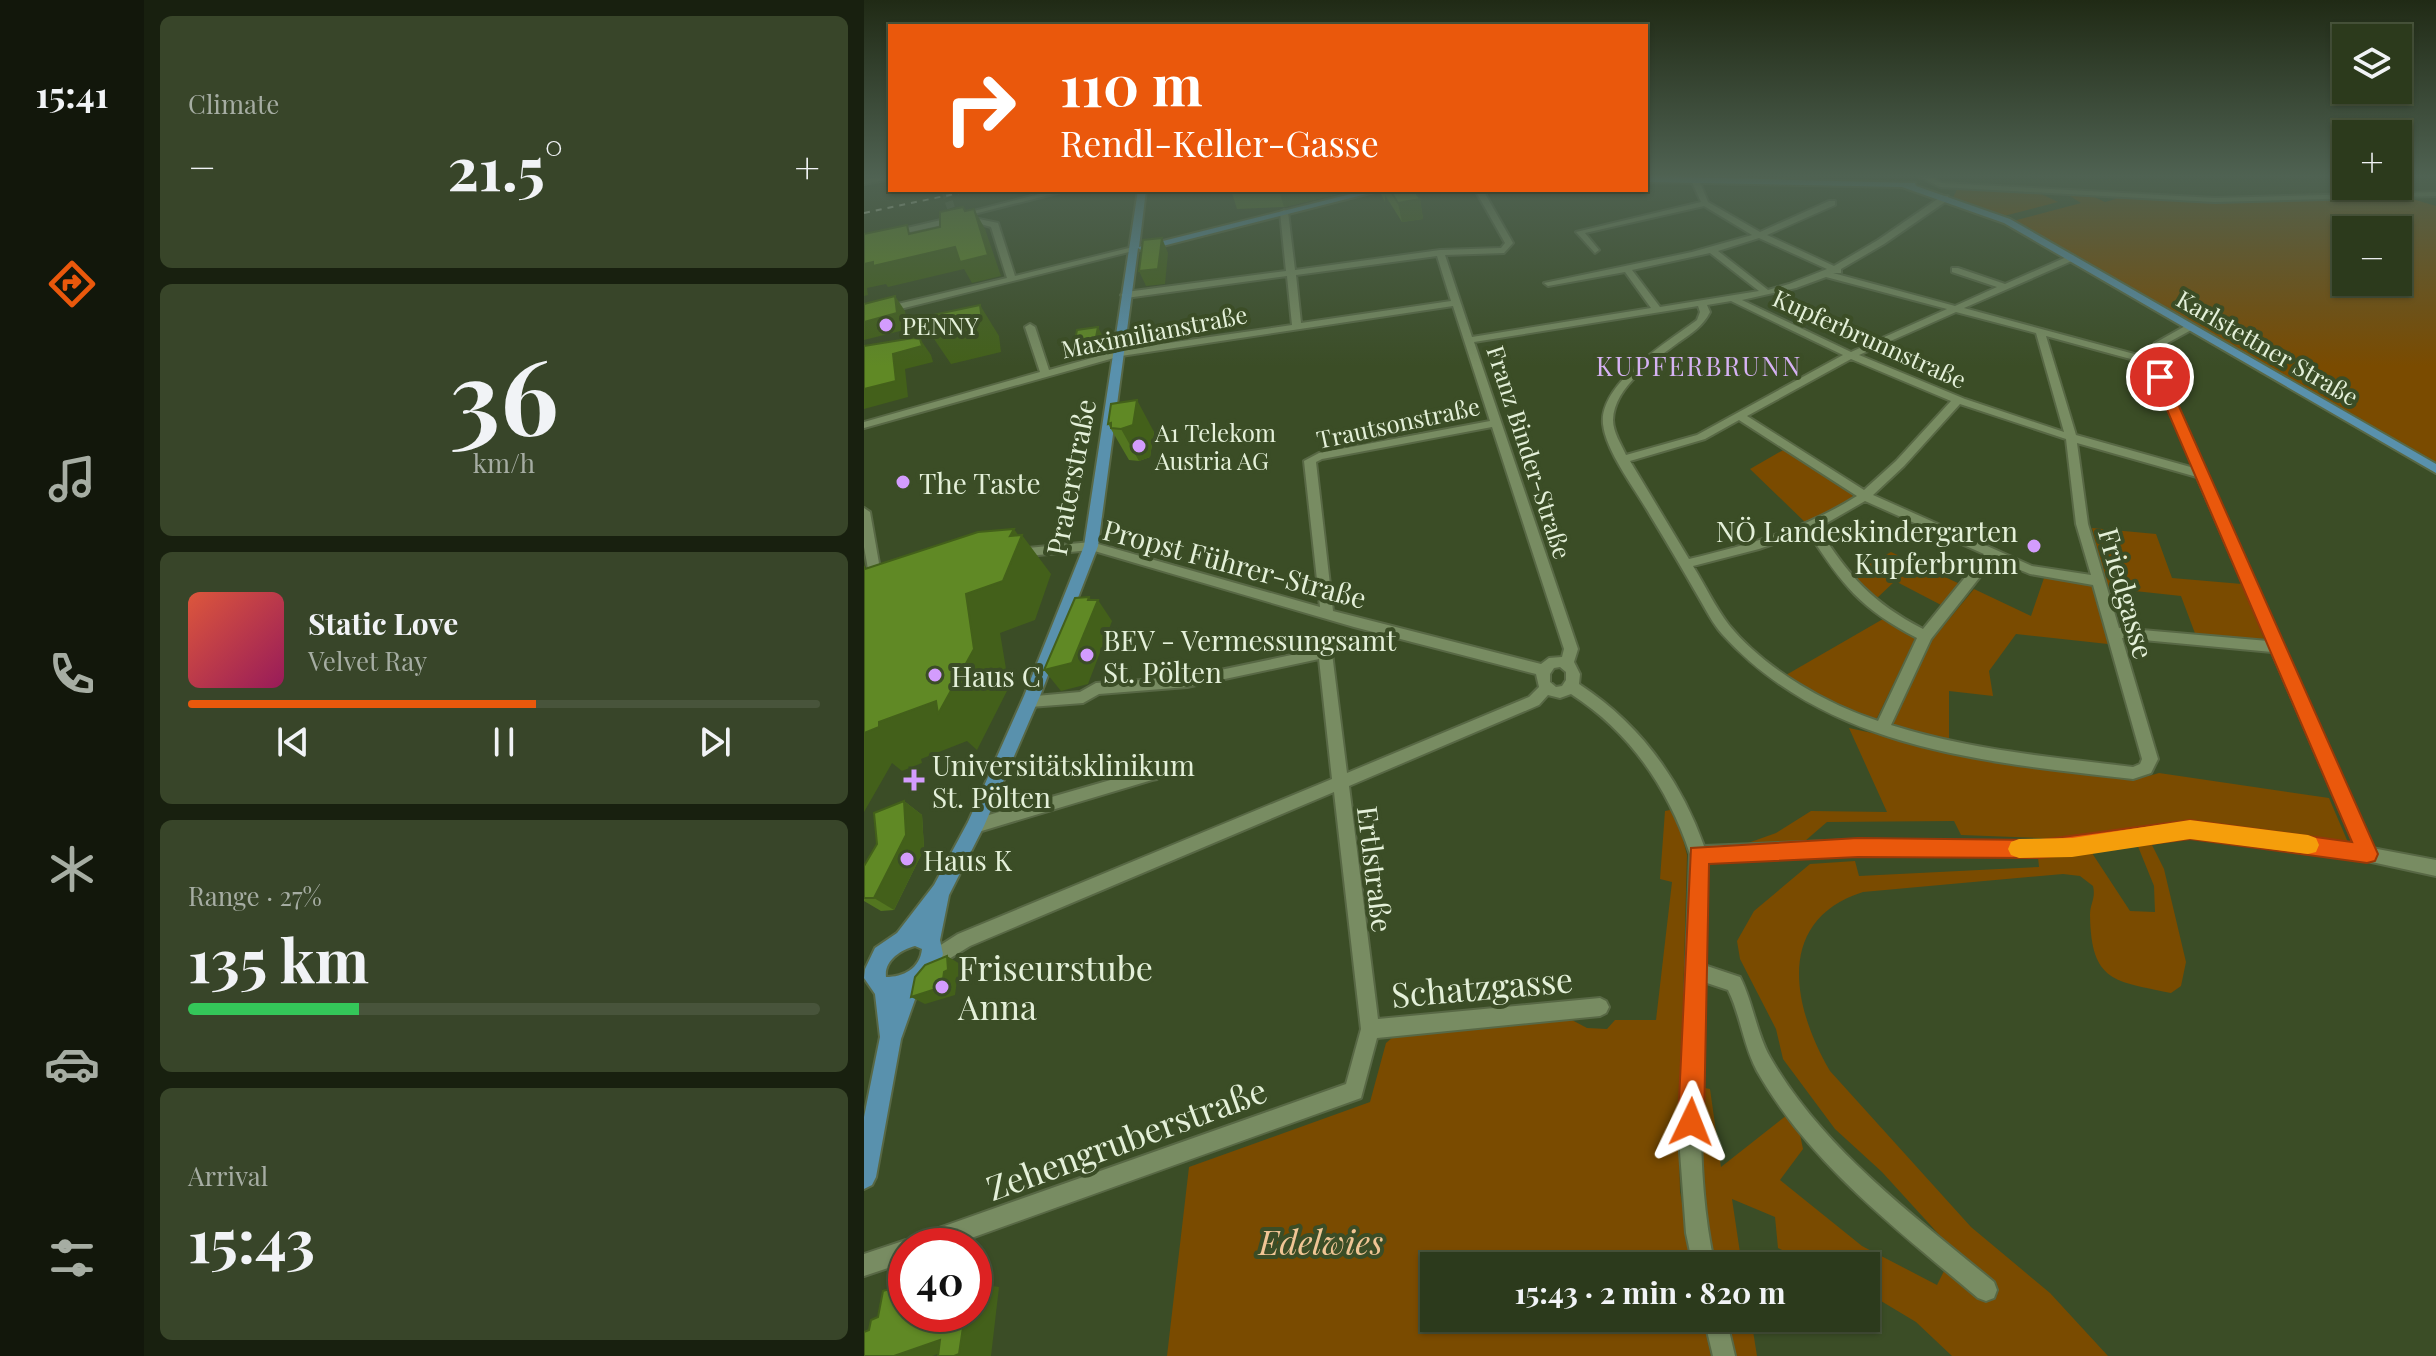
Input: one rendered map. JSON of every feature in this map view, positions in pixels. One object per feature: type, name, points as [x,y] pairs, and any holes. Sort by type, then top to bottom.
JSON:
[{"type":"main road","name":"Praterstraße","points":[[874,976],[941,891],[975,826],[1030,701],[1091,546],[1135,239]]},
{"type":"main road","points":[[1133,250],[1176,239]]},
{"type":"main road","name":"Karlstettner Straße","points":[[2039,239],[2436,469]]},
{"type":"main road","name":"Praterstraße","points":[[931,948],[941,891]]},
{"type":"main road","points":[[864,1177],[890,1039],[911,981],[931,948],[922,937],[904,939]]},
{"type":"main road","points":[[890,1039],[874,976],[911,981]]},
{"type":"street","points":[[999,239],[1012,280]]},
{"type":"street","points":[[1287,239],[1297,326]]},
{"type":"street","points":[[1126,295],[1474,249],[1497,252],[1509,247],[1505,239]]},
{"type":"street","points":[[1586,239],[1595,250]]},
{"type":"street","points":[[1548,283],[1713,251],[1747,239]]},
{"type":"street","points":[[1767,239],[1833,273],[2153,362]]},
{"type":"street","points":[[1733,299],[1766,293],[1833,273],[1880,239]]},
{"type":"street","points":[[864,252],[882,248]]},
{"type":"street","points":[[864,315],[1133,250]]},
{"type":"street","points":[[1713,251],[1766,293]]},
{"type":"street","name":"Franz Binder-Straße","points":[[1440,253],[1571,649],[1566,665]]},
{"type":"street","points":[[1623,459],[1701,437],[1849,356],[2071,258]]},
{"type":"street","points":[[1627,269],[1657,310]]},
{"type":"street","points":[[1955,270],[2005,287]]},
{"type":"street","name":"Kupferbrunnstraße","points":[[1470,340],[1733,299],[1849,356],[1958,400],[2071,438],[2201,474]]},
{"type":"street","name":"Maximilianstraße","points":[[864,425],[1120,353],[1458,303]]},
{"type":"street","points":[[1702,304],[1705,312],[1701,321],[1626,381],[1611,402],[1608,418],[1611,436],[1623,459],[1724,628],[1743,651],[1819,704],[1881,730],[1925,636],[1992,553]]},
{"type":"street","points":[[1030,327],[1045,373]]},
{"type":"street","points":[[2190,327],[2165,338],[2153,352],[2153,362],[2367,854]]},
{"type":"street","name":"Friedgasse","points":[[1881,730],[1987,755],[2133,773],[2146,768],[2150,759],[2082,524],[2071,438],[2040,332]]},
{"type":"street","points":[[1685,564],[1751,548],[1811,527],[1865,496],[1958,400]]},
{"type":"street","points":[[1740,416],[1865,496],[2030,570],[2097,581]]},
{"type":"street","name":"Trautsonstraße","points":[[1327,614],[1308,465],[1319,456],[1498,423]]},
{"type":"street","points":[[864,512],[869,570],[892,572]]},
{"type":"street","points":[[1811,527],[1849,586],[1865,601],[1925,636]]},
{"type":"street","name":"Propst Führer-Straße","points":[[999,556],[1091,546],[1327,614],[1543,670]]},
{"type":"street","points":[[2112,632],[2278,647]]},
{"type":"street","name":"Ertlstraße","points":[[1030,701],[1083,697],[1096,689],[1187,682],[1325,653],[1370,1029],[1354,1091]]},
{"type":"street","points":[[1554,664],[1566,665],[1575,674],[1570,686],[1559,691],[1546,688],[1540,678],[1543,670],[1554,664]]},
{"type":"street","points":[[1570,686],[1620,722],[1655,767],[1688,819],[1698,854],[1690,1152],[1701,1252]]},
{"type":"street","points":[[931,948],[964,940],[1339,785],[1534,701],[1546,688]]},
{"type":"street","points":[[975,826],[1152,774]]},
{"type":"street","points":[[1698,854],[1858,847],[2040,849],[2190,830],[2367,854],[2436,868]]},
{"type":"street","points":[[1696,971],[1734,983],[1764,1064],[1841,1166],[1875,1199],[1986,1290]]},
{"type":"street","name":"Schatzgasse","points":[[1370,1029],[1600,1007]]},
{"type":"street","name":"Zehengruberstraße","points":[[970,1228],[1354,1091]]},
{"type":"street","points":[[864,1265],[888,1257]]},
{"type":"street","points":[[1718,1332],[1724,1356]]},
{"type":"green space","points":[[2045,239],[2332,239],[2332,296],[2412,296],[2412,239],[2436,239],[2436,464]]},
{"type":"green space","points":[[1785,449],[1851,492],[1854,499],[1808,525],[1750,469]]},
{"type":"green space","points":[[2092,528],[2156,534],[2172,578],[2242,584],[2264,639],[2196,636],[2181,596],[2107,588]]},
{"type":"green space","points":[[1891,552],[1960,584],[1943,606],[1895,581],[1876,599],[1852,574]]},
{"type":"green space","points":[[2044,578],[2092,585],[2108,644],[2016,634],[1989,671],[1993,696],[1949,691],[1949,742],[1892,726],[1931,641],[1974,589],[2031,616]]},
{"type":"green space","points":[[1883,619],[1916,637],[1876,720],[1823,700],[1786,675]]},
{"type":"green space","points":[[1849,728],[2051,770],[2120,778],[2159,773],[2329,798],[2350,847],[2179,821],[2065,839],[1961,835],[1954,821],[1827,822],[1805,841],[1748,843],[1776,833],[1811,811],[1887,812]]},
{"type":"green space","name":"Edelwies","points":[[1670,810],[1681,831],[1687,855],[1679,1150],[1680,1191],[1690,1252],[1420,1252],[1420,1332],[1706,1332],[1711,1356],[1167,1356],[1189,1167],[1370,1102],[1386,1043],[1393,1037],[1570,1019],[1587,1028],[1607,1029],[1615,1020],[1656,1020],[1672,882],[1660,879],[1665,811]]},
{"type":"green space","points":[[2150,841],[2164,869],[2186,962],[2181,986],[2171,993],[2121,981],[2101,966],[2091,937],[2093,886],[2080,876],[2063,874],[1863,892],[1835,905],[1815,923],[1804,944],[1799,968],[1801,993],[1807,1020],[1830,1071],[1971,1227],[2050,1293],[2108,1356],[1952,1356],[1916,1322],[1880,1300],[1880,1255],[1937,1285],[1954,1251],[1882,1172],[1835,1129],[1783,1059],[1776,1029],[1740,959],[1737,941],[1754,911],[1810,864],[1855,861],[1859,876],[2039,867],[2038,857],[2092,853],[2130,911],[2155,912],[2154,886],[2137,844]]},
{"type":"green space","points":[[1700,1087],[1710,1089],[1721,1167],[1787,1115],[1799,1130],[1803,1149],[1780,1180],[1874,1252],[1786,1252],[1778,1248],[1775,1217],[1732,1199],[1740,1252],[1712,1252],[1701,1191]]},
{"type":"green space","points":[[1729,1332],[1753,1332],[1757,1356],[1734,1356]]},
{"type":"building","points":[[864,239],[983,239],[988,255],[960,262],[955,247],[873,266],[873,262],[864,264]]},
{"type":"building","points":[[1162,239],[1158,269],[1139,271],[1143,240]]},
{"type":"building","points":[[895,296],[897,313],[864,322],[864,304]]},
{"type":"building","points":[[980,305],[982,321],[930,333],[928,316]]},
{"type":"building","points":[[1098,327],[1095,342],[1074,345],[1077,330]]},
{"type":"building","points":[[920,339],[922,346],[893,354],[896,381],[864,389],[864,346]]},
{"type":"building","points":[[1137,400],[1133,425],[1111,428],[1111,423],[1108,424],[1111,404]]},
{"type":"building","points":[[1014,529],[1010,536],[1022,535],[1003,581],[966,594],[974,649],[938,714],[936,701],[879,722],[879,727],[864,733],[864,566],[865,569],[978,532]]},
{"type":"building","points":[[1089,597],[1088,600],[1098,600],[1072,663],[1044,670],[1075,598]]},
{"type":"building","points":[[904,801],[906,835],[874,898],[864,898],[864,866],[877,844],[874,813]]},
{"type":"building","points":[[947,956],[948,970],[944,972],[942,987],[911,997],[915,977],[925,965]]},
{"type":"building","points":[[888,1289],[888,1332],[962,1332],[959,1354],[938,1356],[940,1340],[894,1356],[864,1356],[864,1332],[869,1330],[871,1320],[878,1317],[883,1291]]},
{"type":"slow traffic","points":[[2019,849],[2072,847],[2190,830],[2308,845]]},
{"type":"place","name":"PENNY","points":[[886,325]]},
{"type":"place","name":"A1 Telekom Austria AG","points":[[1139,446]]},
{"type":"place","name":"The Taste","points":[[903,482]]},
{"type":"place","name":"NÖ Landeskindergarten Kupferbrunn","points":[[2034,546]]},
{"type":"place","name":"BEV - Vermessungsamt St. Pölten","points":[[1087,655]]},
{"type":"place","name":"Haus C","points":[[935,675]]},
{"type":"place","name":"Universitätsklinikum St. Pölten","points":[[914,780]]},
{"type":"place","name":"Haus K","points":[[907,859]]},
{"type":"place","name":"Friseurstube Anna","points":[[942,987]]},
{"type":"district","name":"KUPFERBRUNN","points":[[1699,365]]},
{"type":"route","points":[[1691,1122],[1698,854],[1858,847],[2040,849],[2190,830],[2367,854],[2160,377]]}]
